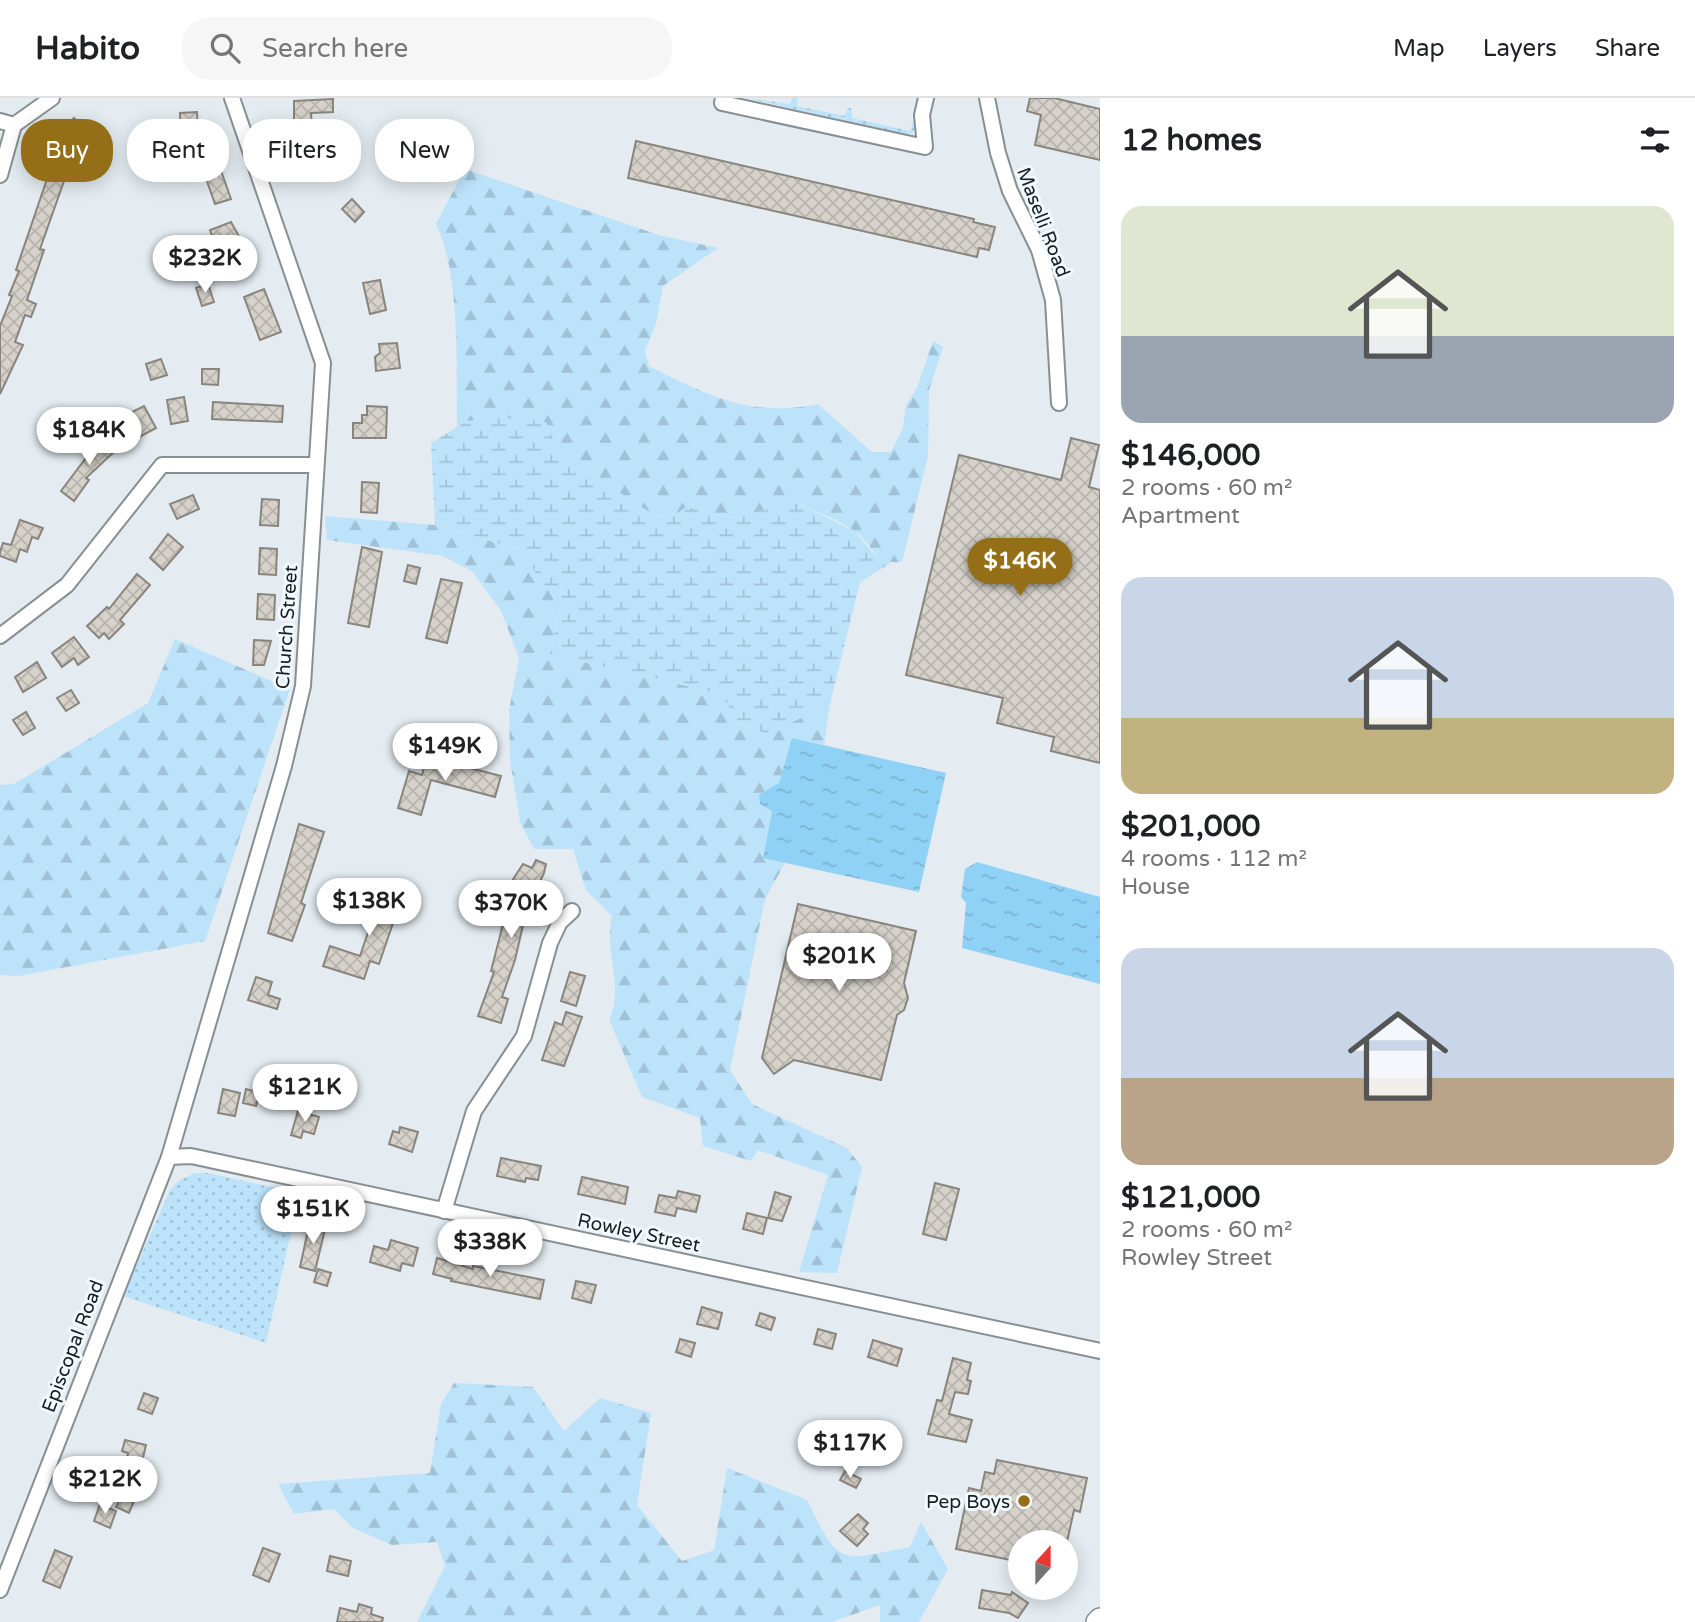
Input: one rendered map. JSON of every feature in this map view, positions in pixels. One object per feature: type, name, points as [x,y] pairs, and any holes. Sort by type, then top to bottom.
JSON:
[{"type":"street","points":[[0,175],[7,123],[52,98]]},
{"type":"street","name":"Church Street","points":[[169,1157],[296,722],[306,646],[323,363],[232,98]]},
{"type":"street","points":[[723,98],[722,103],[925,147],[922,115],[926,98]]},
{"type":"street","name":"Maselli Road","points":[[987,98],[998,153],[1010,191],[1039,250],[1053,300],[1059,403]]},
{"type":"street","points":[[0,636],[67,585],[162,465],[316,465]]},
{"type":"street","points":[[444,1211],[474,1111],[524,1037],[550,943],[560,922],[572,911]]},
{"type":"street","name":"Rowley Street","points":[[169,1157],[191,1156],[1100,1351]]},
{"type":"street","name":"Episcopal Road","points":[[0,1590],[169,1157]]},
{"type":"green space","points":[[745,98],[790,104],[792,98],[798,98],[797,106],[845,116],[848,108],[851,108],[852,118],[910,131],[913,122],[917,125],[912,133],[905,134]]},
{"type":"green space","points":[[474,172],[659,235],[718,248],[663,286],[656,324],[645,351],[649,366],[710,394],[750,406],[794,408],[818,404],[872,452],[891,452],[903,428],[906,405],[917,388],[933,341],[943,347],[929,390],[928,456],[902,562],[892,562],[879,557],[847,526],[794,501],[737,518],[686,507],[669,520],[649,512],[558,452],[467,421],[457,427],[456,323],[450,269],[436,224],[458,182],[474,182]]},
{"type":"green space","points":[[499,417],[546,422],[558,452],[649,512],[669,520],[686,507],[737,518],[794,501],[856,532],[871,551],[891,563],[860,582],[830,704],[767,734],[739,723],[721,694],[550,654],[560,606],[518,549],[435,525],[431,443],[467,421]]},
{"type":"green space","points":[[325,516],[435,525],[518,549],[560,606],[550,654],[722,694],[739,723],[767,734],[830,704],[824,745],[792,739],[779,783],[769,792],[772,811],[763,858],[785,863],[765,899],[730,1070],[752,1104],[847,1148],[862,1167],[837,1273],[799,1272],[828,1175],[758,1150],[751,1161],[703,1146],[700,1118],[642,1097],[609,1019],[615,994],[610,942],[612,916],[586,890],[573,849],[534,849],[520,822],[510,760],[509,710],[519,658],[501,611],[473,572],[443,556],[327,540]]},
{"type":"green space","points":[[175,639],[290,689],[205,941],[19,976],[0,975],[0,785],[14,784],[148,703]]},
{"type":"green space","points":[[195,1173],[208,1173],[300,1193],[266,1343],[123,1296],[170,1190],[180,1180]]},
{"type":"green space","points":[[454,1383],[533,1387],[564,1431],[600,1398],[651,1413],[637,1505],[682,1561],[714,1550],[727,1468],[807,1500],[827,1538],[844,1554],[868,1555],[910,1547],[921,1522],[948,1569],[919,1622],[880,1622],[880,1605],[832,1622],[417,1622],[445,1566],[437,1542],[392,1545],[353,1528],[334,1509],[294,1514],[278,1484],[430,1473],[441,1404]]},
{"type":"water","points":[[792,738],[946,773],[919,892],[763,858],[772,811],[760,804],[759,795],[779,783]]},
{"type":"water","points":[[977,862],[1100,897],[1100,984],[962,948],[966,903],[961,897],[965,869]]},
{"type":"building","points":[[1030,98],[1054,98],[1100,109],[1100,160],[1035,145],[1041,115],[1027,111]]},
{"type":"building","points":[[333,99],[333,112],[311,113],[311,119],[294,119],[294,101]]},
{"type":"building","points":[[197,112],[197,119],[180,119],[180,113]]},
{"type":"building","points":[[636,141],[974,219],[973,222],[995,227],[989,250],[979,248],[977,257],[628,178]]},
{"type":"building","points":[[46,182],[64,182],[40,249],[44,250],[27,300],[36,304],[31,317],[25,315],[15,342],[23,345],[0,394],[0,326],[12,296],[9,295],[19,271],[16,270]]},
{"type":"building","points":[[207,182],[225,182],[231,199],[215,204]]},
{"type":"building","points":[[352,199],[364,212],[355,222],[342,209]]},
{"type":"building","points":[[231,222],[241,240],[244,239],[249,254],[221,262],[217,251],[211,253],[207,241],[213,239],[210,230]]},
{"type":"building","points":[[380,280],[386,310],[370,314],[363,283]]},
{"type":"building","points":[[208,284],[214,302],[202,306],[196,288]]},
{"type":"building","points":[[264,289],[281,332],[260,340],[244,297]]},
{"type":"building","points":[[397,343],[400,368],[376,371],[375,357],[380,353],[379,344]]},
{"type":"building","points":[[161,359],[167,375],[151,380],[146,364]]},
{"type":"building","points":[[202,369],[219,369],[218,385],[202,384]]},
{"type":"building","points":[[184,397],[188,421],[171,424],[167,400]]},
{"type":"building","points":[[213,402],[283,406],[282,422],[212,419]]},
{"type":"building","points":[[144,406],[156,428],[132,441],[124,426],[130,423],[126,415]]},
{"type":"building","points":[[367,406],[387,407],[386,438],[353,438],[353,423],[362,423],[362,415],[367,415]]},
{"type":"building","points":[[106,437],[117,449],[86,478],[89,480],[74,501],[61,491],[91,451],[86,446],[95,438],[99,443]]},
{"type":"building","points":[[1071,438],[1099,445],[1089,487],[1100,490],[1100,763],[1051,751],[1054,737],[997,723],[1003,698],[906,675],[959,455],[1061,480]]},
{"type":"building","points":[[362,482],[379,483],[377,513],[361,512]]},
{"type":"building","points":[[193,495],[199,509],[177,519],[170,504]]},
{"type":"building","points":[[262,499],[279,500],[278,526],[260,525]]},
{"type":"building","points":[[20,520],[43,528],[38,539],[32,537],[27,552],[20,549],[16,562],[0,556],[0,552],[3,543],[11,545]]},
{"type":"building","points":[[168,534],[183,547],[163,570],[150,558]]},
{"type":"building","points":[[362,547],[382,552],[369,627],[348,623]]},
{"type":"building","points":[[260,548],[277,549],[276,575],[259,574]]},
{"type":"building","points":[[408,565],[420,568],[416,584],[404,581]]},
{"type":"building","points":[[137,574],[150,585],[120,620],[124,624],[109,639],[104,633],[99,638],[87,626],[107,607],[109,609]]},
{"type":"building","points":[[441,579],[462,583],[447,643],[426,638]]},
{"type":"building","points":[[258,594],[275,595],[274,620],[257,619]]},
{"type":"building","points":[[74,637],[89,657],[78,665],[74,658],[62,667],[52,653]]},
{"type":"building","points":[[254,640],[271,641],[264,665],[253,665]]},
{"type":"building","points":[[37,662],[46,678],[23,692],[15,677]]},
{"type":"building","points":[[71,690],[79,703],[66,711],[57,698]]},
{"type":"building","points":[[26,712],[35,728],[23,735],[13,720]]},
{"type":"building","points":[[427,757],[501,776],[495,797],[431,780],[421,815],[398,808],[409,771],[422,775]]},
{"type":"building","points":[[299,824],[324,832],[301,903],[305,905],[292,941],[268,933]]},
{"type":"building","points":[[536,860],[546,864],[526,912],[515,960],[502,997],[508,999],[501,1023],[478,1016],[494,972],[491,971],[502,928],[517,887],[510,884],[523,864],[532,868]]},
{"type":"building","points":[[384,885],[404,891],[379,964],[370,961],[364,979],[323,966],[330,946],[360,956]]},
{"type":"building","points":[[798,904],[916,931],[904,983],[908,998],[904,1010],[897,1015],[881,1080],[794,1060],[774,1074],[762,1058]]},
{"type":"building","points":[[570,972],[585,976],[576,1006],[561,1001]]},
{"type":"building","points":[[256,977],[272,982],[268,995],[280,999],[277,1009],[248,1000]]},
{"type":"building","points":[[566,1012],[582,1017],[564,1066],[542,1060],[555,1022],[562,1025]]},
{"type":"building","points":[[223,1089],[240,1093],[235,1116],[218,1113]]},
{"type":"building","points":[[246,1089],[260,1093],[256,1106],[243,1103]]},
{"type":"building","points":[[298,1111],[319,1117],[314,1134],[303,1131],[301,1138],[291,1135]]},
{"type":"building","points":[[400,1127],[418,1132],[412,1152],[389,1144],[393,1131],[399,1133]]},
{"type":"building","points":[[501,1158],[541,1166],[538,1180],[526,1178],[525,1182],[497,1176]]},
{"type":"building","points":[[582,1177],[628,1187],[625,1204],[578,1194]]},
{"type":"building","points":[[935,1183],[959,1189],[946,1240],[923,1234]]},
{"type":"building","points":[[678,1191],[700,1196],[696,1212],[677,1208],[675,1216],[655,1212],[659,1195],[676,1198]]},
{"type":"building","points":[[775,1192],[791,1197],[782,1221],[768,1218]]},
{"type":"building","points":[[747,1213],[767,1218],[763,1234],[743,1229]]},
{"type":"building","points":[[310,1221],[326,1225],[315,1271],[300,1267]]},
{"type":"building","points":[[391,1240],[418,1248],[413,1266],[402,1263],[400,1271],[370,1262],[374,1246],[388,1250]]},
{"type":"building","points":[[437,1258],[473,1269],[473,1266],[544,1280],[540,1299],[451,1281],[452,1279],[433,1274]]},
{"type":"building","points":[[318,1269],[331,1273],[327,1286],[314,1282]]},
{"type":"building","points":[[576,1281],[596,1285],[591,1303],[572,1298]]},
{"type":"building","points":[[702,1307],[722,1313],[718,1329],[697,1324]]},
{"type":"building","points":[[760,1313],[775,1318],[771,1330],[756,1325]]},
{"type":"building","points":[[818,1329],[836,1334],[832,1349],[814,1344]]},
{"type":"building","points":[[680,1339],[695,1343],[691,1357],[676,1352]]},
{"type":"building","points":[[873,1340],[902,1349],[897,1366],[868,1357]]},
{"type":"building","points":[[953,1358],[971,1363],[967,1380],[971,1381],[968,1394],[955,1392],[949,1414],[972,1420],[966,1442],[928,1434],[937,1400],[942,1401]]},
{"type":"building","points":[[144,1393],[158,1398],[152,1414],[138,1409]]},
{"type":"building","points":[[125,1440],[146,1445],[142,1462],[127,1459],[128,1453],[122,1451]]},
{"type":"building","name":"Pep Boys","points":[[997,1460],[1087,1478],[1080,1512],[1074,1510],[1070,1530],[1008,1530],[1008,1560],[956,1549],[969,1488],[981,1491],[985,1472],[994,1474]]},
{"type":"building","points":[[845,1471],[861,1479],[856,1488],[840,1480]]},
{"type":"building","points":[[122,1494],[135,1499],[129,1513],[116,1507]]},
{"type":"building","points":[[100,1504],[116,1511],[110,1528],[94,1521]]},
{"type":"building","points":[[858,1514],[868,1523],[863,1529],[868,1534],[857,1546],[840,1531]]},
{"type":"building","points":[[263,1548],[280,1554],[269,1582],[253,1575]]},
{"type":"building","points":[[55,1550],[72,1557],[60,1588],[43,1581]]},
{"type":"building","points":[[330,1556],[351,1561],[348,1576],[327,1571]]},
{"type":"building","points":[[982,1590],[1008,1594],[1008,1600],[1024,1600],[1028,1603],[1018,1618],[1009,1613],[979,1608]]},
{"type":"building","points":[[359,1604],[372,1608],[371,1614],[383,1618],[382,1622],[337,1622],[340,1608],[357,1612]]},
{"type":"place","name":"Pep Boys","points":[[1024,1501]]}]
